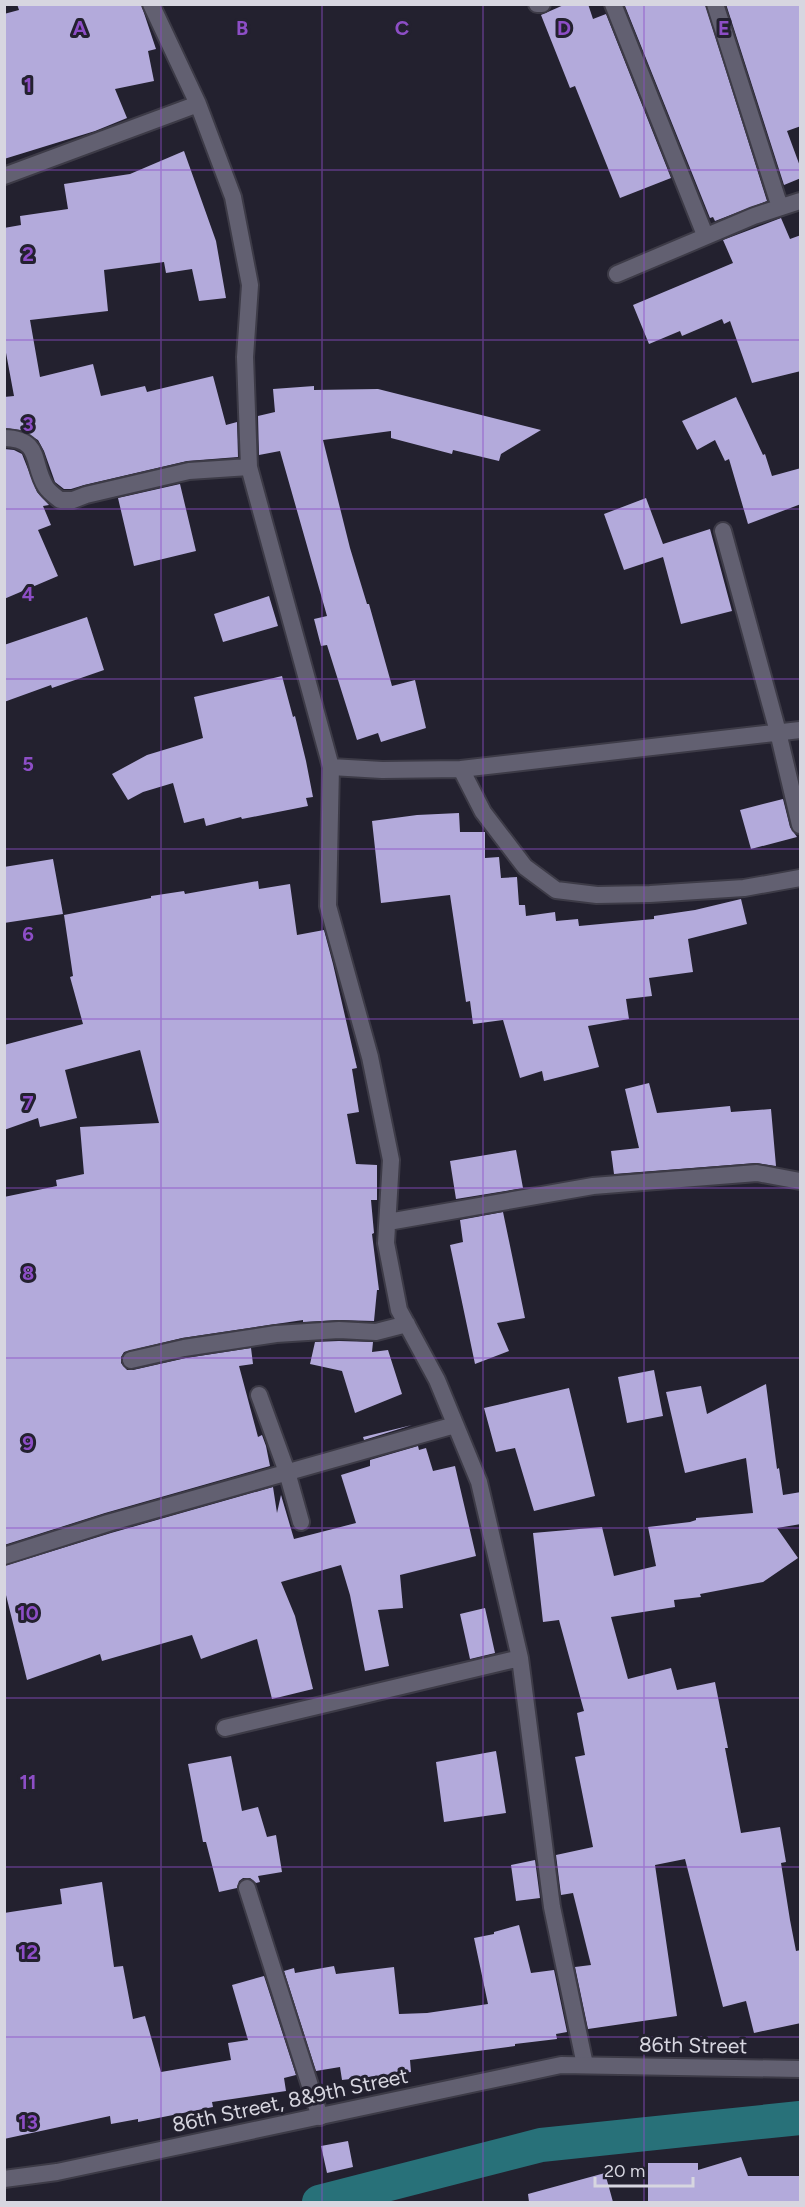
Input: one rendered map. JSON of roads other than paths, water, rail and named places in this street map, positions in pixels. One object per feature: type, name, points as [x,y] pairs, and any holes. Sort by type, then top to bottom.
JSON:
[{"type":"street","points":[[151,4],[198,104],[233,197],[250,285],[246,357],[249,467],[331,767],[328,906],[370,1057],[391,1160],[386,1243],[399,1310],[437,1380],[479,1482],[520,1658],[552,1907],[585,2065]]},
{"type":"street","points":[[613,4],[705,235]]},
{"type":"street","points":[[715,4],[777,198],[782,207]]},
{"type":"street","points":[[4,176],[198,104]]},
{"type":"street","points":[[617,274],[705,235],[801,201]]},
{"type":"street","points":[[4,438],[17,439],[26,443],[34,451],[46,487],[60,500],[73,500],[189,471],[249,467]]},
{"type":"street","points":[[723,531],[801,825]]},
{"type":"street","points":[[331,767],[382,770],[461,769],[801,730]]},
{"type":"street","points":[[461,769],[483,812],[525,867],[556,890],[597,895],[650,894],[744,888],[801,878]]},
{"type":"street","points":[[388,1222],[593,1186],[757,1173],[801,1181]]},
{"type":"street","points":[[131,1360],[184,1348],[276,1334],[339,1330],[376,1332],[407,1324]]},
{"type":"street","points":[[259,1395],[301,1522]]},
{"type":"street","points":[[4,1556],[108,1523],[455,1425]]},
{"type":"street","points":[[225,1728],[520,1658]]},
{"type":"street","points":[[247,1888],[320,2117]]},
{"type":"street","name":"86th Street, 8&9th Street","points":[[4,2179],[57,2172],[561,2065],[585,2065]]},
{"type":"street","name":"86th Street","points":[[585,2065],[801,2069]]},
{"type":"waterway","points":[[319,2202],[541,2145],[800,2118]]}]
